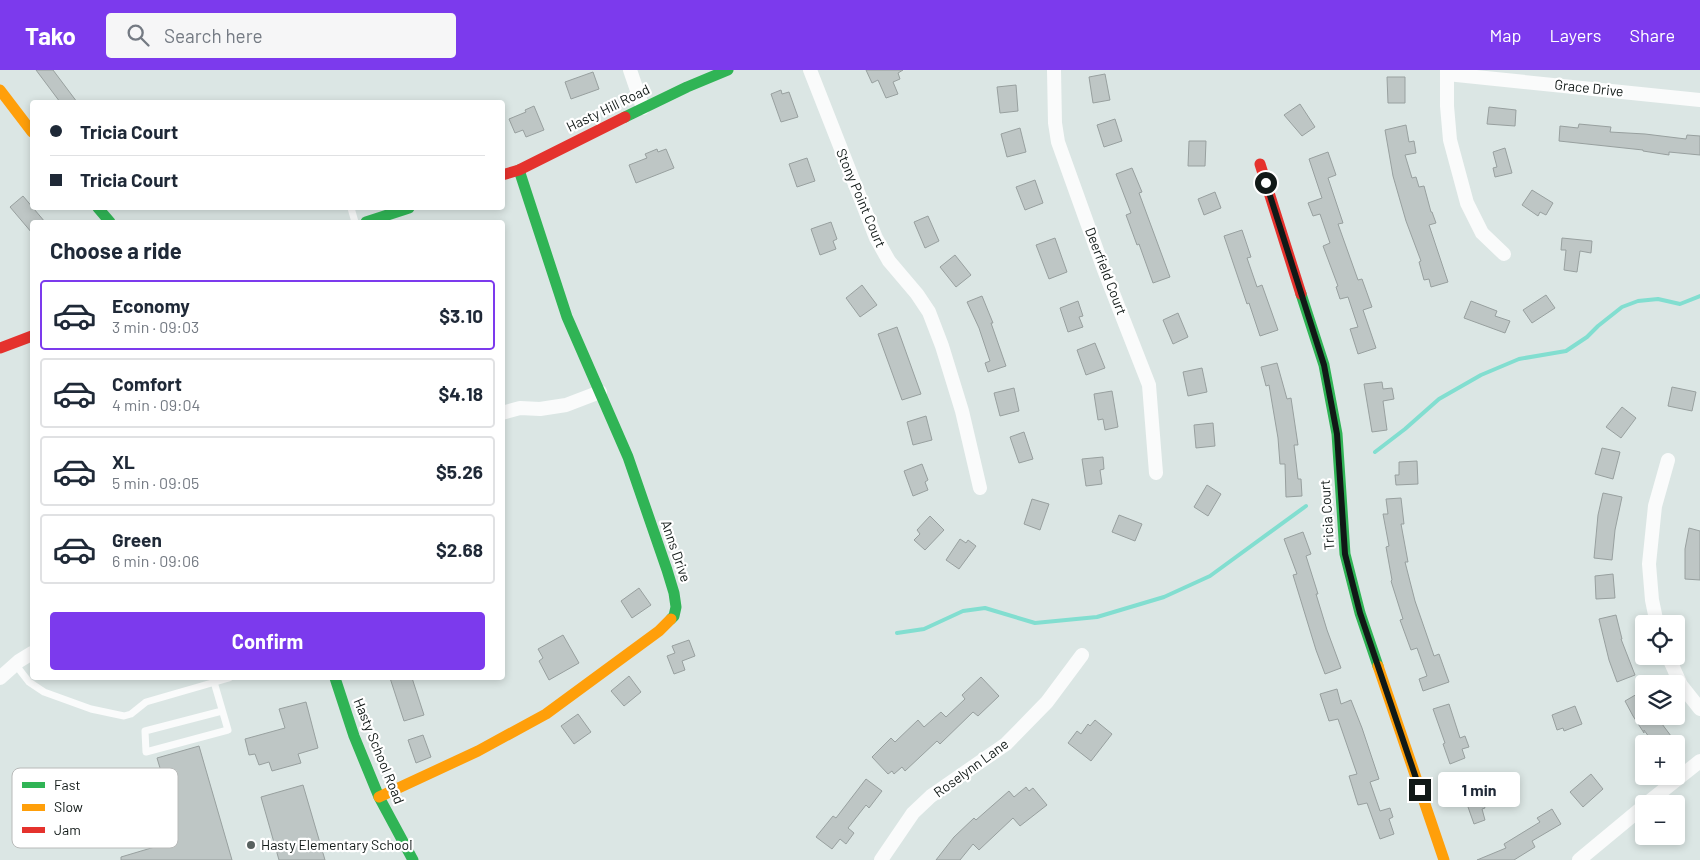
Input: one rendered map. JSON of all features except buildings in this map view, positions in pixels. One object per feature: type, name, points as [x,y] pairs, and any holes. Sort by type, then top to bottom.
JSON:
[{"type":"street","points":[[630,70],[643,108]]},
{"type":"street","name":"Hasty Hill Road","points":[[505,175],[519,170],[687,86],[728,70]]},
{"type":"street","name":"Stony Point Court","points":[[810,70],[876,238],[889,261],[917,294],[929,312],[942,346],[962,411],[980,488]]},
{"type":"street","name":"Deerfield Court","points":[[1054,70],[1054,123],[1058,142],[1104,270],[1149,385],[1156,473]]},
{"type":"street","points":[[1447,72],[1450,140],[1467,203],[1482,233],[1504,254]]},
{"type":"street","name":"Grace Drive","points":[[1447,72],[1700,100]]},
{"type":"street","points":[[0,90],[30,129]]},
{"type":"street","name":"Tricia Court","points":[[1260,164],[1324,365],[1337,434],[1345,554],[1360,613],[1444,860]]},
{"type":"street","name":"Anns Drive","points":[[379,797],[478,751],[546,714],[659,631],[674,616],[676,607],[674,593],[628,457],[567,317],[519,170]]},
{"type":"street","points":[[100,210],[108,220]]},
{"type":"street","points":[[372,220],[403,210]]},
{"type":"street","points":[[0,348],[30,337]]},
{"type":"street","points":[[505,412],[520,408],[553,408],[600,392]]},
{"type":"street","points":[[1655,615],[1649,564],[1655,506],[1668,460]]},
{"type":"street","points":[[0,678],[15,664],[30,654]]},
{"type":"street","name":"Roselynn Lane","points":[[881,860],[913,813],[931,796],[1006,744],[1047,702],[1082,655]]},
{"type":"street","points":[[1672,665],[1681,685],[1700,709]]},
{"type":"street","name":"Hasty School Road","points":[[336,680],[354,736],[379,797],[413,860]]},
{"type":"street","points":[[1658,795],[1700,761]]},
{"type":"street","points":[[1584,858],[1635,814]]},
{"type":"lane","points":[[15,664],[29,682],[44,692],[91,709],[124,716],[132,714],[146,702],[222,680]]},
{"type":"lane","points":[[214,682],[228,730],[146,752],[145,731],[222,711]]},
{"type":"waterway","points":[[1375,452],[1439,399],[1481,375],[1519,359],[1566,351],[1587,337],[1622,307],[1638,301],[1658,299],[1680,304],[1700,296]]},
{"type":"waterway","points":[[897,633],[924,629],[963,611],[985,608],[1035,623],[1097,617],[1164,597],[1210,576],[1306,506]]},
{"type":"traffic: fast","points":[[625,117],[687,87],[728,70]]},
{"type":"traffic: fast","points":[[519,170],[567,317],[628,457],[667,570],[676,607],[674,616],[671,619]]},
{"type":"traffic: fast","points":[[100,210],[108,220]]},
{"type":"traffic: fast","points":[[372,220],[403,210]]},
{"type":"traffic: fast","points":[[1301,294],[1324,365],[1337,434],[1345,554],[1360,613],[1378,666]]},
{"type":"traffic: fast","points":[[336,680],[354,736],[379,797],[413,860]]},
{"type":"traffic: slow","points":[[0,90],[30,129]]},
{"type":"traffic: slow","points":[[379,797],[478,751],[546,714],[659,631],[671,619]]},
{"type":"traffic: slow","points":[[1378,666],[1444,860]]},
{"type":"traffic: jam","points":[[505,174],[519,170],[625,117]]},
{"type":"traffic: jam","points":[[1260,164],[1301,294]]},
{"type":"traffic: jam","points":[[0,348],[30,337]]},
{"type":"place","name":"Hasty Elementary School","points":[[251,845]]},
{"type":"route","points":[[1266,183],[1324,365],[1337,434],[1345,554],[1360,613],[1420,790]]}]
